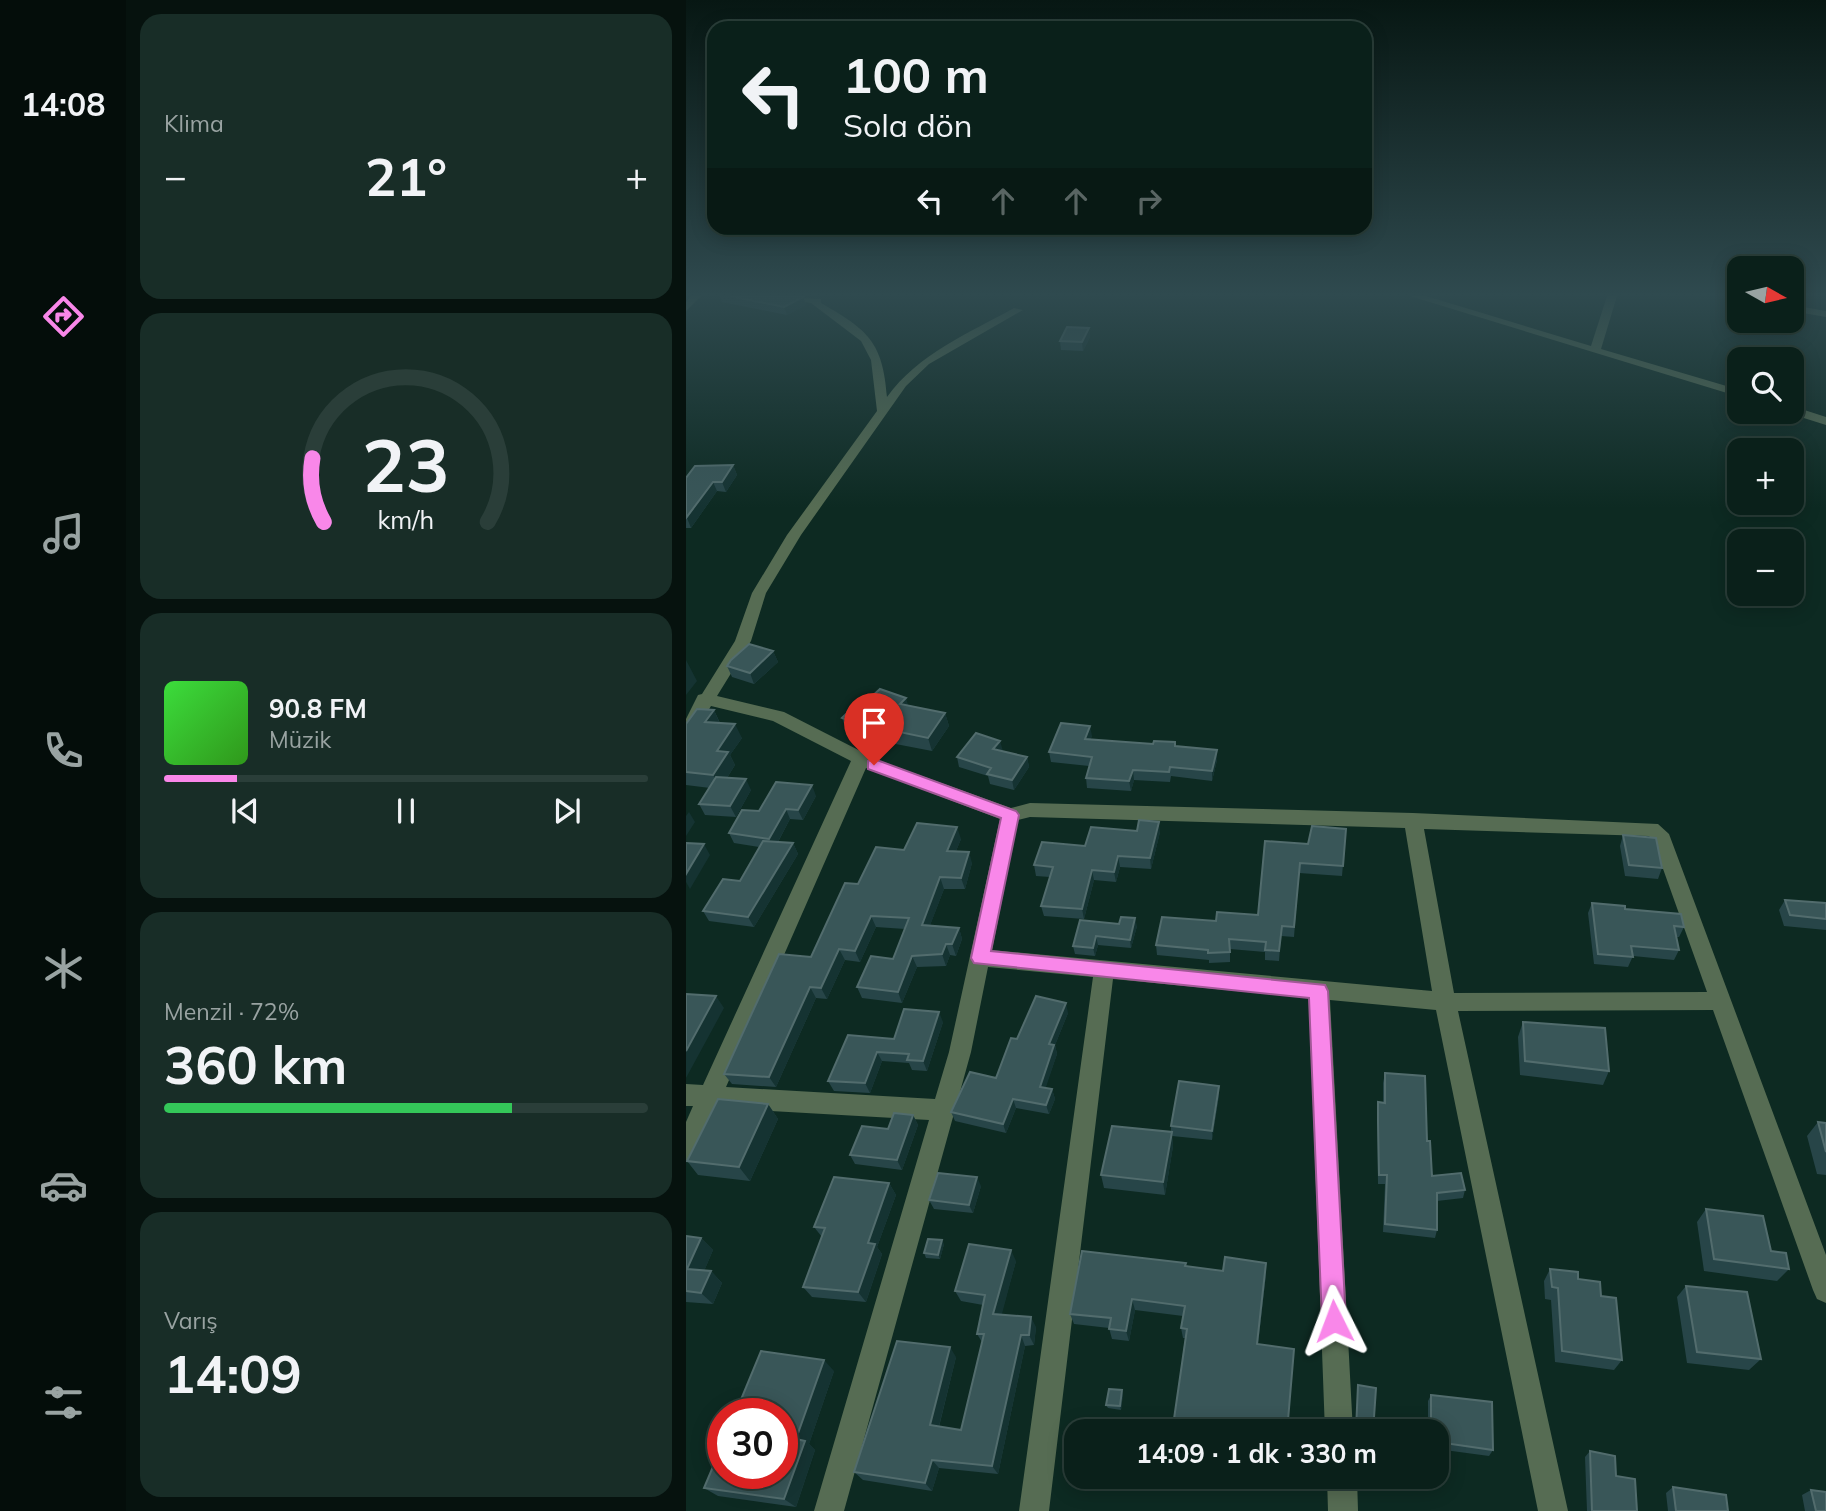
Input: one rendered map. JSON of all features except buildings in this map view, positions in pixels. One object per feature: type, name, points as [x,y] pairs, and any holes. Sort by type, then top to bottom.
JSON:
[{"type":"street","points":[[877,367],[882,410]]},
{"type":"street","points":[[686,733],[704,699],[743,641],[759,593],[794,535],[882,410],[902,384],[920,367]]},
{"type":"street","points":[[1649,367],[1727,390]]},
{"type":"street","points":[[1804,414],[1826,421]]},
{"type":"street","points":[[704,699],[778,716],[861,759],[1010,815],[1051,809],[1651,829],[1660,834],[1826,1290]]},
{"type":"street","points":[[686,1149],[861,759]]},
{"type":"street","points":[[829,1511],[960,1052],[1010,815]]},
{"type":"street","points":[[1413,820],[1445,1002],[1553,1511]]},
{"type":"street","points":[[981,958],[1445,1002],[1721,1001]]},
{"type":"street","points":[[1034,1511],[1104,971]]},
{"type":"street","points":[[1319,991],[1338,1419]]},
{"type":"street","points":[[686,1095],[943,1110]]},
{"type":"street","points":[[1342,1489],[1343,1511]]},
{"type":"route","points":[[874,765],[1010,815],[981,958],[1319,991],[1334,1321]]}]
